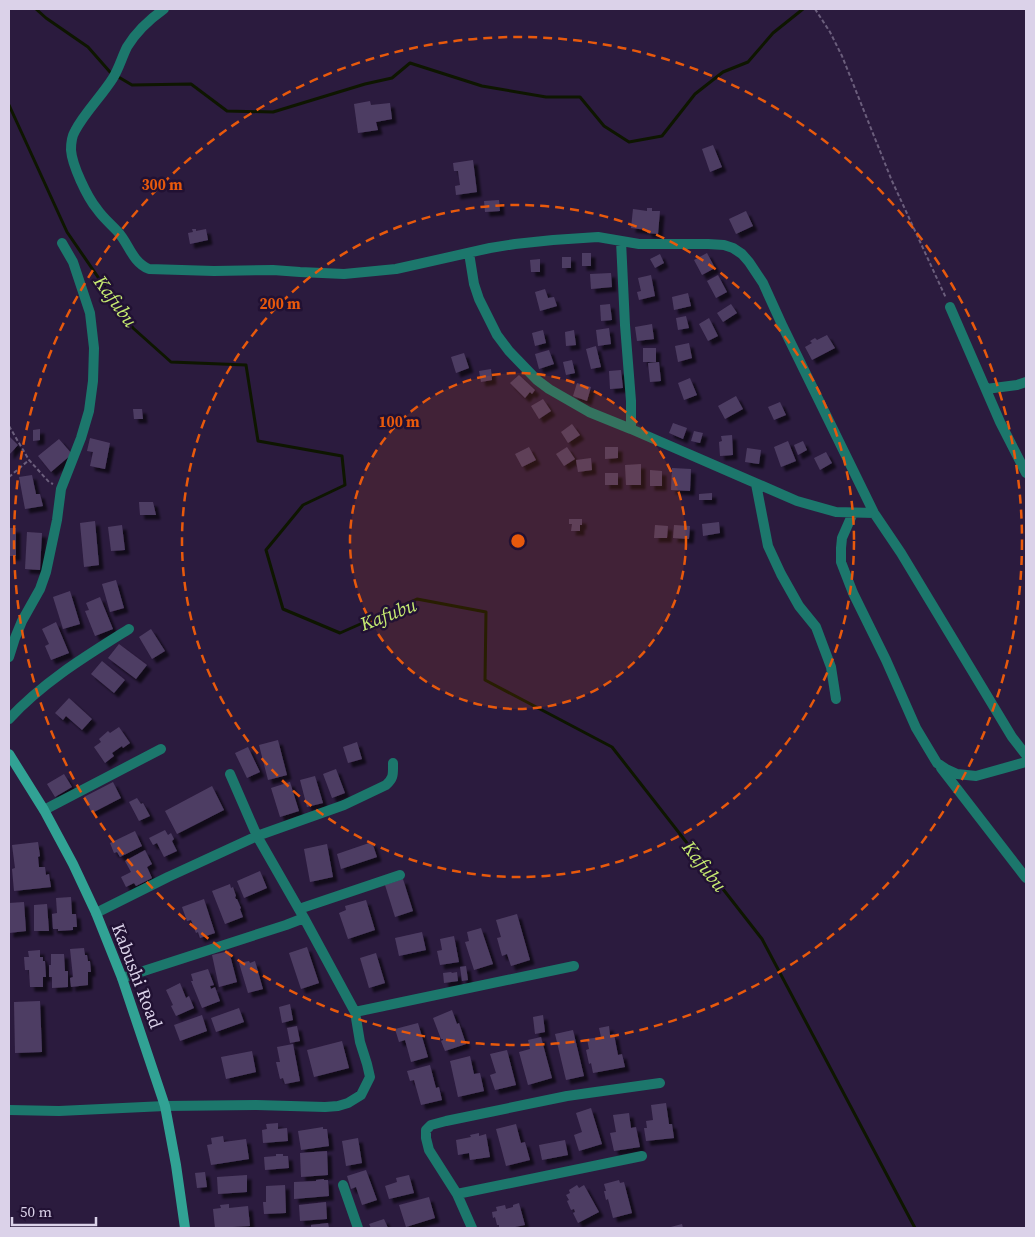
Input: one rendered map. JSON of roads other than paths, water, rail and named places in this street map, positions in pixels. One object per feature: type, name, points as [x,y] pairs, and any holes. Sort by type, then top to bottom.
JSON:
[{"type":"main road","name":"Kabushi Road","points":[[9,754],[44,810],[73,864],[122,978],[165,1106],[185,1228]]},
{"type":"street","points":[[164,9],[135,35],[112,79],[83,117],[74,134],[71,150],[74,163],[87,195],[96,209],[120,234],[136,260],[142,266],[149,269],[273,270],[344,274],[396,269],[506,245],[598,237],[638,244],[724,245],[733,248],[749,262],[763,283],[874,513],[901,553],[1012,737],[1026,755]]},
{"type":"street","points":[[621,241],[631,429]]},
{"type":"street","points":[[9,657],[22,621],[40,588],[46,572],[57,520],[61,489],[81,438],[93,381],[94,348],[90,313],[73,262],[62,243]]},
{"type":"street","points":[[469,253],[474,284],[479,299],[497,335],[509,351],[537,380],[554,392],[589,412],[797,501],[836,512],[874,513]]},
{"type":"street","points":[[950,307],[1000,422],[1026,473]]},
{"type":"street","points":[[986,389],[1026,382]]},
{"type":"street","points":[[756,484],[768,546],[799,606],[816,627],[831,666],[836,699]]},
{"type":"street","points":[[853,513],[842,538],[842,562],[853,592],[916,728],[937,763],[1026,878]]},
{"type":"street","points":[[9,719],[23,704],[70,666],[129,629]]},
{"type":"street","points":[[44,810],[161,750]]},
{"type":"street","points":[[937,763],[957,774],[976,776],[1026,762]]},
{"type":"street","points":[[96,914],[168,877],[257,836],[344,805],[386,785],[393,775],[393,764]]},
{"type":"street","points":[[9,1110],[59,1111],[165,1106],[256,1105],[325,1107],[348,1103],[361,1095],[370,1077],[360,1042],[355,1012],[257,836],[230,774]]},
{"type":"street","points":[[122,978],[286,925],[301,914],[400,875]]},
{"type":"street","points":[[355,1012],[574,966]]},
{"type":"street","points":[[472,1228],[457,1194],[429,1150],[426,1130],[431,1125],[446,1120],[567,1096],[660,1083]]},
{"type":"street","points":[[457,1194],[642,1156]]},
{"type":"street","points":[[343,1185],[358,1228]]},
{"type":"waterway","points":[[36,9],[88,47],[110,72],[132,85],[191,84],[227,111],[273,112],[365,84],[392,78],[410,63],[482,86],[546,97],[580,97],[604,126],[629,142],[662,136],[695,94],[723,72],[748,62],[773,33],[803,9]]},
{"type":"waterway","name":"Kafubu","points":[[9,105],[67,232],[133,328],[171,362],[246,365],[258,441],[342,456],[345,485],[303,505],[266,550],[283,609],[340,633],[417,599],[486,612],[485,680],[612,747],[762,939],[915,1228]]}]
